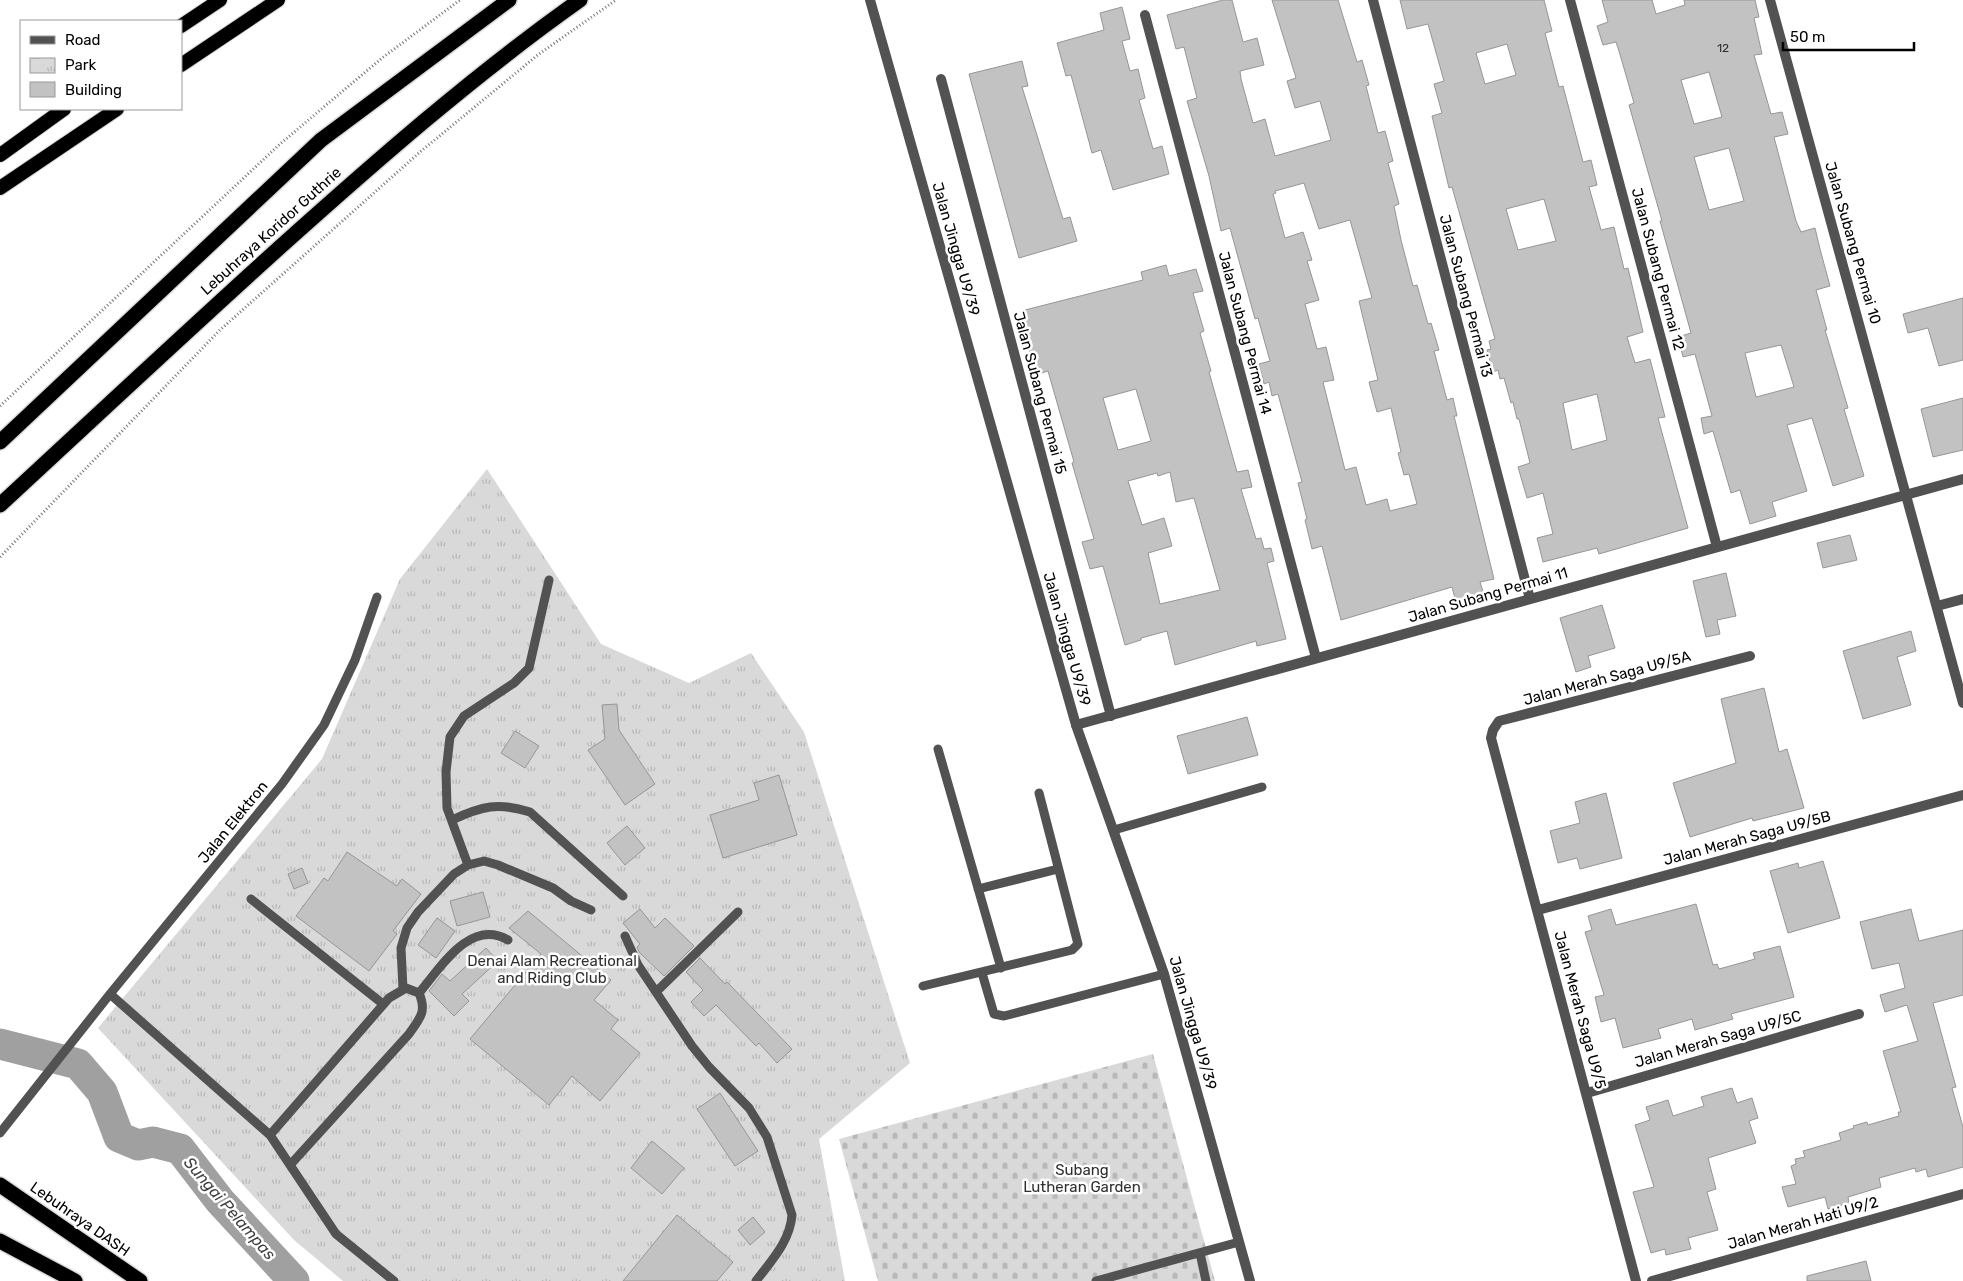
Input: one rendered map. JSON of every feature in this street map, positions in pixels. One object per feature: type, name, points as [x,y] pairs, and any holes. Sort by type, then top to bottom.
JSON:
[{"type":"highway","points":[[182,25],[220,0]]},
{"type":"highway","points":[[182,64],[278,0]]},
{"type":"highway","name":"Lebuhraya Koridor Guthrie","points":[[0,442],[321,140],[509,0]]},
{"type":"highway","name":"Lebuhraya Koridor Guthrie","points":[[0,505],[195,324],[371,165],[517,44],[580,0]]},
{"type":"highway","points":[[0,155],[63,110]]},
{"type":"highway","points":[[0,188],[116,110]]},
{"type":"highway","name":"Lebuhraya DASH","points":[[0,1186],[140,1281]]},
{"type":"highway","points":[[0,1241],[75,1281]]},
{"type":"street","name":"Jalan Jingga U9/39","points":[[870,0],[1076,725],[1164,974],[1250,1281]]},
{"type":"street","name":"Jalan Subang Permai 13","points":[[1373,0],[1530,599]]},
{"type":"street","name":"Jalan Subang Permai 12","points":[[1570,0],[1717,546]]},
{"type":"street","name":"Jalan Subang Permai 10","points":[[1770,0],[1963,703]]},
{"type":"street","name":"Jalan Subang Permai 14","points":[[1145,15],[1316,658]]},
{"type":"street","name":"Jalan Subang Permai 15","points":[[941,79],[1111,716]]},
{"type":"street","name":"Jalan Subang Permai 11","points":[[1076,725],[1963,479]]},
{"type":"street","points":[[1937,606],[1963,599]]},
{"type":"street","name":"Jalan Merah Saga U9/5A","points":[[1491,747],[1493,730],[1499,722],[1750,656]]},
{"type":"street","name":"Jalan Merah Saga U9/5","points":[[1491,747],[1538,910],[1636,1281]]},
{"type":"street","name":"Jalan Merah Saga U9/5B","points":[[1538,910],[1963,795]]},
{"type":"street","name":"Jalan Merah Saga U9/5C","points":[[1587,1093],[1859,1014]]},
{"type":"street","name":"Jalan Merah Hati U9/2","points":[[1652,1281],[1963,1194]]},
{"type":"lane","points":[[468,865],[447,808],[446,772],[450,737],[464,716],[514,683],[529,668],[549,580]]},
{"type":"lane","name":"Jalan Elektron","points":[[0,1133],[110,994],[282,784],[324,725],[355,660],[377,597]]},
{"type":"lane","points":[[938,748],[1001,968]]},
{"type":"lane","points":[[1114,830],[1262,788]]},
{"type":"lane","points":[[923,986],[1072,950],[1078,944],[1038,793]]},
{"type":"lane","points":[[452,820],[478,808],[492,806],[515,808],[530,812],[624,896]]},
{"type":"lane","points":[[404,990],[401,948],[407,928],[418,912],[454,874],[468,865],[484,862],[498,865],[553,888],[571,901],[591,910]]},
{"type":"lane","points":[[978,889],[1058,868]]},
{"type":"lane","points":[[251,899],[383,1004]]},
{"type":"lane","points":[[657,991],[738,912]]},
{"type":"lane","points":[[419,993],[455,950],[471,937],[492,933],[508,940]]},
{"type":"lane","points":[[624,936],[638,965],[692,1046],[709,1067],[749,1108],[767,1137],[792,1214],[791,1225],[781,1249],[756,1281]]},
{"type":"lane","points":[[982,973],[994,1014],[1004,1016],[1164,974]]},
{"type":"lane","points":[[270,1136],[383,1004],[397,992],[404,990],[419,993]]},
{"type":"lane","points":[[291,1164],[409,1034],[422,1014],[424,1004],[419,993]]},
{"type":"lane","points":[[110,994],[270,1136],[291,1164],[336,1234],[394,1281]]},
{"type":"lane","points":[[1096,1281],[1119,1278],[1239,1242]]},
{"type":"lane","points":[[1200,1253],[1206,1281]]},
{"type":"path","points":[[0,406],[280,144],[382,58],[460,0]]},
{"type":"path","points":[[0,557],[220,330],[420,152],[538,54],[616,0]]},
{"type":"green space","name":"Denai Alam Recreational and Riding Club","points":[[487,469],[601,644],[689,683],[751,653],[804,732],[910,1063],[819,1139],[845,1281],[343,1281],[294,1240],[98,1028],[322,759],[400,579]]},
{"type":"green space","name":"Subang Lutheran Garden","points":[[1153,1054],[1215,1281],[878,1281],[839,1139]]},
{"type":"building","points":[[1223,0],[1232,0],[1243,42],[1257,38],[1264,65],[1240,71],[1241,79],[1253,123],[1265,119],[1275,156],[1331,140],[1320,101],[1295,108],[1287,81],[1296,78],[1272,0],[1338,0],[1357,62],[1362,60],[1369,85],[1366,86],[1378,133],[1385,131],[1393,161],[1388,163],[1399,204],[1394,206],[1401,240],[1413,286],[1417,285],[1428,324],[1431,323],[1439,350],[1434,351],[1447,400],[1453,398],[1457,416],[1454,416],[1494,579],[1480,582],[1484,595],[1456,602],[1452,587],[1341,620],[1322,546],[1312,549],[1298,483],[1302,482],[1278,394],[1272,396],[1269,382],[1264,384],[1259,364],[1270,361],[1258,318],[1255,319],[1230,228],[1221,231],[1209,176],[1187,101],[1197,98],[1184,47],[1176,49],[1167,15]],"holes":[[[1304,183],[1319,229],[1350,220],[1372,298],[1359,301],[1378,380],[1369,382],[1377,412],[1391,408],[1401,452],[1398,453],[1404,475],[1409,474],[1417,504],[1390,511],[1387,499],[1366,505],[1356,467],[1345,470],[1323,382],[1334,380],[1326,347],[1317,349],[1305,304],[1319,300],[1307,261],[1312,260],[1303,232],[1285,238],[1273,194],[1276,193],[1275,191]]]},
{"type":"building","points":[[1400,0],[1544,0],[1552,31],[1545,33],[1559,87],[1563,86],[1583,162],[1591,160],[1597,185],[1589,187],[1601,230],[1614,227],[1624,269],[1628,268],[1643,332],[1627,337],[1635,363],[1650,359],[1665,417],[1658,418],[1688,528],[1599,554],[1597,548],[1543,562],[1537,538],[1553,534],[1543,493],[1527,498],[1518,467],[1530,463],[1519,419],[1517,419],[1513,402],[1511,403],[1504,378],[1500,379],[1498,370],[1493,372],[1487,350],[1491,349],[1489,341],[1495,339],[1452,187],[1449,188],[1432,116],[1442,113],[1434,84],[1444,81],[1428,24],[1407,29]],"holes":[[[1507,44],[1516,75],[1485,84],[1476,53]],[[1544,199],[1556,241],[1518,250],[1506,209]],[[1597,394],[1607,440],[1572,450],[1563,403]]]},
{"type":"building","points":[[1602,0],[1652,0],[1656,14],[1685,5],[1684,0],[1755,0],[1759,17],[1754,18],[1762,54],[1754,55],[1771,114],[1782,112],[1788,134],[1774,137],[1796,221],[1801,232],[1815,228],[1830,286],[1816,290],[1827,330],[1825,330],[1848,408],[1844,409],[1864,476],[1833,486],[1812,418],[1787,425],[1807,491],[1772,502],[1776,516],[1750,524],[1740,490],[1731,493],[1713,431],[1704,434],[1701,418],[1712,416],[1695,354],[1683,357],[1678,337],[1691,333],[1629,105],[1634,103],[1619,51],[1616,42],[1603,45],[1597,26],[1608,22]],"holes":[[[1709,72],[1722,117],[1694,124],[1681,80]],[[1729,148],[1744,201],[1709,210],[1694,157]],[[1781,345],[1794,387],[1756,397],[1745,353]]]},
{"type":"building","points":[[1122,7],[1130,39],[1122,41],[1130,71],[1138,69],[1145,98],[1139,100],[1153,149],[1162,146],[1169,174],[1113,190],[1101,150],[1092,153],[1071,75],[1066,76],[1057,43],[1104,30],[1100,13]]},
{"type":"building","points":[[1022,61],[1028,86],[1022,87],[1063,219],[1070,217],[1077,241],[1019,258],[969,74]]},
{"type":"building","points":[[1166,265],[1169,276],[1196,269],[1203,291],[1193,293],[1204,331],[1200,333],[1211,371],[1209,372],[1237,472],[1248,470],[1252,487],[1241,489],[1256,539],[1261,538],[1264,549],[1271,548],[1274,561],[1267,563],[1286,639],[1257,646],[1256,641],[1175,665],[1167,631],[1141,638],[1141,640],[1125,645],[1103,566],[1090,569],[1082,542],[1094,539],[1072,463],[1074,462],[1048,371],[1035,375],[1021,311],[1143,280],[1141,272]],"holes":[[[1136,389],[1151,441],[1118,450],[1103,398]],[[1170,472],[1176,502],[1194,498],[1220,590],[1160,604],[1148,553],[1172,546],[1164,518],[1142,525],[1128,481],[1157,473],[1158,476]]]},
{"type":"building","points":[[1963,298],[1963,360],[1939,366],[1928,328],[1908,333],[1903,314]]},
{"type":"building","points":[[1963,398],[1963,450],[1933,457],[1921,409]]},
{"type":"building","points":[[1850,535],[1857,560],[1823,568],[1817,543]]},
{"type":"building","points":[[1726,573],[1736,616],[1717,620],[1720,634],[1706,637],[1693,581]]},
{"type":"building","points":[[1602,605],[1615,648],[1588,656],[1591,667],[1576,672],[1560,618]]},
{"type":"building","points":[[1911,631],[1916,651],[1897,657],[1911,705],[1863,719],[1843,651]]},
{"type":"building","points":[[1764,688],[1779,752],[1787,749],[1804,808],[1753,821],[1752,818],[1690,837],[1673,783],[1736,763],[1721,699]]},
{"type":"building","points":[[617,704],[619,730],[655,784],[625,805],[588,750],[605,739],[602,705]]},
{"type":"building","points":[[1247,717],[1258,755],[1188,774],[1177,736]]},
{"type":"building","points":[[515,731],[539,746],[525,768],[501,753]]},
{"type":"building","points":[[779,775],[797,835],[723,858],[710,815],[759,800],[754,783]]},
{"type":"building","points":[[1606,793],[1622,858],[1580,869],[1577,858],[1558,863],[1550,831],[1580,823],[1575,802]]},
{"type":"building","points":[[627,826],[645,848],[625,865],[607,843]]},
{"type":"building","points":[[347,852],[397,886],[402,879],[421,894],[393,931],[397,934],[369,971],[296,916],[324,878],[328,881]]},
{"type":"building","points":[[1823,861],[1840,918],[1788,933],[1770,871],[1798,863],[1799,868]]},
{"type":"building","points":[[302,868],[308,883],[294,889],[288,874]]},
{"type":"building","points":[[483,892],[490,917],[457,926],[450,901]]},
{"type":"building","points":[[1696,904],[1713,965],[1717,964],[1719,969],[1755,959],[1753,953],[1780,946],[1794,997],[1731,1014],[1733,1019],[1695,1030],[1692,1019],[1658,1029],[1661,1038],[1623,1048],[1615,1018],[1601,1022],[1595,997],[1604,995],[1585,932],[1592,930],[1588,916],[1611,909],[1616,925]]},
{"type":"building","points":[[640,909],[655,928],[665,918],[694,946],[664,976],[639,952],[637,947],[640,944],[623,923]]},
{"type":"building","points":[[1911,909],[1919,941],[1963,930],[1963,995],[1933,1003],[1956,1087],[1952,1088],[1963,1127],[1963,1167],[1928,1177],[1926,1169],[1916,1172],[1915,1168],[1879,1178],[1881,1187],[1848,1197],[1849,1203],[1828,1209],[1825,1197],[1788,1207],[1782,1187],[1796,1184],[1791,1166],[1796,1164],[1795,1159],[1805,1157],[1803,1151],[1841,1140],[1839,1133],[1854,1128],[1853,1126],[1867,1122],[1868,1125],[1899,1116],[1898,1112],[1901,1112],[1883,1051],[1918,1041],[1907,1005],[1885,1012],[1880,995],[1905,988],[1899,963],[1872,969],[1860,922]]},
{"type":"building","points":[[528,911],[611,980],[594,1000],[618,1020],[611,1029],[640,1053],[600,1101],[572,1076],[549,1105],[470,1039],[541,954],[509,928]]},
{"type":"building","points":[[437,918],[455,931],[436,958],[418,945]]},
{"type":"building","points":[[486,948],[498,961],[462,994],[469,1001],[454,1016],[429,991],[442,974],[450,981]]},
{"type":"building","points":[[700,958],[725,984],[727,982],[792,1049],[777,1063],[759,1043],[756,1046],[716,1005],[704,1016],[691,1002],[703,990],[686,972]]},
{"type":"building","points":[[1732,1088],[1737,1103],[1752,1098],[1758,1118],[1749,1121],[1756,1143],[1708,1158],[1716,1189],[1707,1192],[1718,1230],[1688,1238],[1691,1249],[1666,1255],[1665,1249],[1651,1253],[1633,1192],[1654,1187],[1635,1125],[1650,1120],[1646,1107],[1668,1100],[1673,1116],[1704,1106],[1701,1097]]},
{"type":"building","points":[[720,1093],[758,1151],[735,1166],[697,1109]]},
{"type":"building","points":[[652,1141],[684,1168],[662,1194],[631,1168]]},
{"type":"building","points":[[677,1215],[733,1262],[717,1281],[623,1281]]},
{"type":"building","points":[[753,1217],[765,1232],[750,1245],[738,1230]]},
{"type":"building","points":[[1866,1261],[1871,1281],[1807,1281],[1807,1276]]},
{"type":"waterway","name":"Sungai Pelampas","points":[[0,1044],[78,1064],[102,1092],[119,1137],[138,1145],[153,1142],[180,1149],[220,1201],[294,1281]]}]
